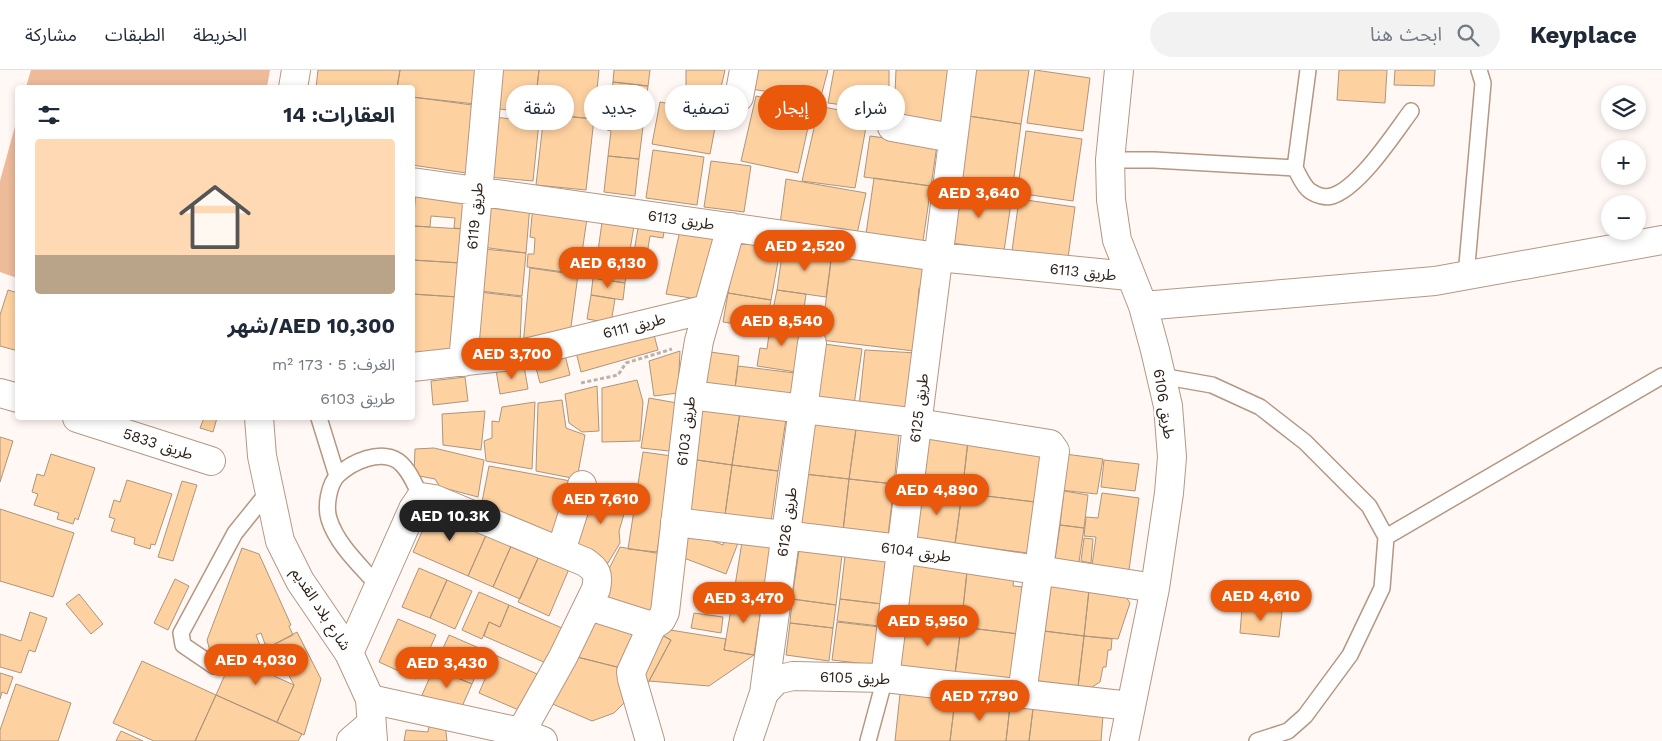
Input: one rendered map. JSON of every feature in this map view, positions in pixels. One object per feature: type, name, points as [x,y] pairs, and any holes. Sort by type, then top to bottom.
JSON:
[{"type":"street","points":[[294,85],[296,70]]},
{"type":"street","name":"طريق 6119","points":[[463,362],[489,70]]},
{"type":"street","points":[[741,85],[744,70]]},
{"type":"street","name":"طريق 6125","points":[[885,678],[962,70]]},
{"type":"street","name":"طريق 6106","points":[[1119,70],[1110,160],[1111,200],[1117,240],[1129,276],[1143,306],[1161,376],[1168,406],[1172,457],[1169,493],[1155,588],[1124,741]]},
{"type":"street","points":[[905,129],[952,138]]},
{"type":"street","name":"طريق 6113","points":[[415,182],[938,257],[1129,276]]},
{"type":"street","name":"طريق 6103","points":[[650,741],[632,679],[632,672],[652,626],[661,620],[666,612],[690,395],[699,341],[730,227]]},
{"type":"street","points":[[1143,306],[1411,284],[1466,276],[1662,240]]},
{"type":"street","name":"طريق 6111","points":[[415,366],[512,356],[707,309]]},
{"type":"street","name":"طريق 6126","points":[[748,741],[764,693],[812,343]]},
{"type":"street","points":[[0,393],[15,397]]},
{"type":"street","points":[[690,395],[918,422],[1050,444],[1055,451],[1037,569],[1022,694]]},
{"type":"street","name":"طريق 5833","points":[[83,420],[211,461]]},
{"type":"street","name":"شارع بلاد القديم","points":[[259,420],[268,492],[280,540],[300,581],[349,653],[371,721]]},
{"type":"street","points":[[561,551],[582,485]]},
{"type":"street","points":[[349,653],[416,502],[428,498],[561,551],[594,568],[599,576],[592,598],[549,684],[526,738],[371,721],[351,741]]},
{"type":"street","name":"طريق 6104","points":[[675,522],[900,549],[1155,588]]},
{"type":"street","points":[[592,598],[652,626]]},
{"type":"street","name":"طريق 6105","points":[[764,693],[776,680],[793,676],[885,678],[1130,706]]},
{"type":"lane","points":[[1308,70],[1296,168],[1309,190],[1326,197],[1334,195],[1356,180],[1377,157],[1411,111]]},
{"type":"lane","points":[[1466,276],[1483,83],[1479,70]]},
{"type":"lane","points":[[1110,160],[1154,160],[1296,168]]},
{"type":"lane","points":[[1161,376],[1212,385],[1260,407],[1305,442],[1369,506],[1386,537],[1382,588],[1350,655],[1305,716],[1288,731],[1257,741]]},
{"type":"lane","points":[[1386,537],[1662,376]]},
{"type":"lane","points":[[320,420],[337,476]]},
{"type":"lane","points":[[379,586],[337,537],[328,517],[327,500],[337,476],[358,462],[378,456],[398,461],[428,498]]},
{"type":"lane","points":[[214,666],[183,645],[181,633],[236,533],[268,492]]},
{"type":"lane","points":[[868,741],[885,678]]},
{"type":"path","points":[[581,383],[618,374],[626,363],[699,341]]},
{"type":"shaded area","points":[[31,70],[270,70],[267,85],[27,85]]},
{"type":"shaded area","points":[[15,126],[15,277],[0,272],[0,181]]},
{"type":"building","points":[[318,70],[400,70],[398,85],[316,85]]},
{"type":"building","points":[[400,70],[478,70],[475,104],[415,97],[415,85],[398,85]]},
{"type":"building","points":[[495,70],[539,70],[537,85],[506,85],[506,110],[491,108]]},
{"type":"building","points":[[539,70],[599,70],[597,85],[584,85],[584,118],[574,117],[574,85],[537,85]]},
{"type":"building","points":[[614,70],[650,70],[648,85],[613,82]]},
{"type":"building","points":[[686,70],[725,70],[722,85],[686,85]]},
{"type":"building","points":[[753,70],[828,70],[824,85],[758,85],[758,90],[751,89]]},
{"type":"building","points":[[834,70],[889,70],[889,85],[837,85],[837,104],[828,103]]},
{"type":"building","points":[[896,70],[948,70],[943,125],[905,119],[905,85],[895,85]]},
{"type":"building","points":[[969,70],[1029,70],[1021,124],[962,115]]},
{"type":"building","points":[[1035,70],[1090,78],[1083,131],[1027,123]]},
{"type":"building","points":[[1339,70],[1387,70],[1385,103],[1337,100]]},
{"type":"building","points":[[1395,70],[1435,70],[1434,86],[1394,85]]},
{"type":"building","points":[[613,82],[639,85],[613,85]]},
{"type":"building","points":[[756,96],[758,96],[758,130],[807,130],[798,173],[741,161]]},
{"type":"building","points":[[415,97],[480,106],[473,174],[415,165]]},
{"type":"building","points":[[660,102],[665,103],[665,130],[715,130],[710,154],[652,144]]},
{"type":"building","points":[[827,108],[837,110],[837,130],[865,130],[855,188],[802,181],[814,130],[827,130]]},
{"type":"building","points":[[962,115],[1021,124],[1012,192],[952,184]]},
{"type":"building","points":[[494,117],[506,118],[506,130],[538,130],[533,181],[488,177]]},
{"type":"building","points":[[574,117],[584,118],[584,130],[593,130],[586,190],[536,185],[542,130],[574,130]]},
{"type":"building","points":[[607,130],[643,130],[639,159],[608,156],[611,131]]},
{"type":"building","points":[[1026,131],[1082,139],[1073,201],[1017,193]]},
{"type":"building","points":[[870,136],[937,145],[931,186],[864,177]]},
{"type":"building","points":[[653,150],[704,157],[697,205],[646,198]]},
{"type":"building","points":[[608,156],[639,159],[635,196],[604,192]]},
{"type":"building","points":[[711,161],[751,166],[744,212],[704,207]]},
{"type":"building","points":[[874,178],[931,186],[923,241],[866,234]]},
{"type":"building","points":[[786,179],[866,193],[857,234],[780,224]]},
{"type":"building","points":[[953,188],[1012,196],[1004,251],[946,242]]},
{"type":"building","points":[[416,190],[467,198],[465,229],[454,228],[455,218],[431,216],[430,227],[415,226]]},
{"type":"building","points":[[1019,199],[1075,207],[1068,258],[1012,251]]},
{"type":"building","points":[[485,200],[530,205],[526,253],[482,247]]},
{"type":"building","points":[[533,205],[588,211],[579,274],[527,267],[528,254],[534,254],[535,238],[530,237]]},
{"type":"building","points":[[603,215],[635,220],[629,256],[598,251]]},
{"type":"building","points":[[639,222],[665,226],[663,238],[650,236],[647,254],[634,252]]},
{"type":"building","points":[[415,226],[463,229],[461,263],[415,260]]},
{"type":"building","points":[[681,226],[708,230],[713,241],[697,299],[666,294]]},
{"type":"building","points":[[738,237],[781,245],[771,300],[728,293]]},
{"type":"building","points":[[783,248],[832,253],[826,297],[777,290]]},
{"type":"building","points":[[483,249],[526,253],[522,296],[480,291]]},
{"type":"building","points":[[598,251],[629,256],[625,283],[593,278]]},
{"type":"building","points":[[832,253],[934,270],[931,290],[919,288],[914,351],[821,340]]},
{"type":"building","points":[[415,260],[461,263],[458,297],[415,294]]},
{"type":"building","points":[[530,268],[578,275],[570,334],[523,346]]},
{"type":"building","points":[[593,278],[625,283],[623,300],[591,295]]},
{"type":"building","points":[[8,290],[15,292],[15,350],[0,346],[0,315]]},
{"type":"building","points":[[777,290],[806,294],[802,324],[771,319]]},
{"type":"building","points":[[479,292],[522,297],[520,343],[474,349]]},
{"type":"building","points":[[728,293],[771,300],[766,329],[723,322]]},
{"type":"building","points":[[415,294],[458,297],[455,354],[415,358]]},
{"type":"building","points":[[591,295],[615,299],[611,323],[587,319]]},
{"type":"building","points":[[771,319],[802,324],[796,372],[757,366],[760,348],[767,349]]},
{"type":"building","points":[[653,331],[658,350],[581,372],[576,352]]},
{"type":"building","points":[[824,344],[862,349],[854,405],[815,401]]},
{"type":"building","points":[[865,350],[917,353],[911,411],[859,406]]},
{"type":"building","points":[[680,351],[678,393],[654,396],[649,361]]},
{"type":"building","points":[[703,351],[739,356],[735,388],[699,384]]},
{"type":"building","points":[[565,355],[570,375],[540,383],[535,364]]},
{"type":"building","points":[[524,366],[528,389],[500,394],[496,370]]},
{"type":"building","points":[[738,366],[795,373],[792,395],[735,388]]},
{"type":"building","points":[[465,377],[468,401],[433,405],[431,381]]},
{"type":"building","points":[[637,380],[643,402],[640,441],[602,442],[602,388]]},
{"type":"building","points":[[597,386],[599,431],[582,432],[569,423],[565,394]]},
{"type":"building","points":[[649,398],[677,403],[669,451],[641,448]]},
{"type":"building","points":[[562,400],[566,428],[585,435],[577,479],[536,471],[538,403]]},
{"type":"building","points":[[535,402],[532,469],[486,461],[484,441],[492,438],[492,421],[499,422],[502,407]]},
{"type":"building","points":[[698,406],[740,412],[732,465],[690,459]]},
{"type":"building","points":[[485,411],[481,450],[443,445],[442,414]]},
{"type":"building","points":[[740,412],[786,419],[778,471],[732,465]]},
{"type":"building","points":[[203,420],[216,420],[213,432],[200,428]]},
{"type":"building","points":[[810,423],[856,429],[849,479],[804,474]]},
{"type":"building","points":[[856,429],[899,434],[894,484],[849,479]]},
{"type":"building","points":[[925,436],[968,441],[962,493],[918,487]]},
{"type":"building","points":[[0,437],[13,441],[0,482]]},
{"type":"building","points":[[968,441],[1042,450],[1035,502],[962,493]]},
{"type":"building","points":[[434,448],[484,460],[478,497],[440,487],[435,479],[414,475],[415,449]]},
{"type":"building","points":[[643,452],[672,456],[657,552],[628,549]]},
{"type":"building","points":[[51,454],[95,468],[78,520],[75,518],[73,524],[57,519],[59,513],[34,505],[38,494],[32,492],[37,474],[44,476]]},
{"type":"building","points":[[1065,454],[1103,459],[1097,494],[1060,490]]},
{"type":"building","points":[[690,459],[732,465],[725,515],[683,509]]},
{"type":"building","points":[[1104,460],[1139,464],[1135,491],[1101,487]]},
{"type":"building","points":[[732,465],[778,471],[771,522],[725,515]]},
{"type":"building","points":[[489,466],[576,482],[559,538],[480,512]]},
{"type":"building","points":[[804,474],[849,479],[843,531],[798,525]]},
{"type":"building","points":[[849,479],[894,484],[888,536],[843,531]]},
{"type":"building","points":[[127,480],[172,494],[155,545],[151,544],[150,549],[134,544],[135,538],[111,531],[115,519],[109,517],[114,500],[120,502]]},
{"type":"building","points":[[182,481],[197,485],[173,561],[158,557]]},
{"type":"building","points":[[918,487],[962,493],[955,544],[912,539]]},
{"type":"building","points":[[590,491],[629,497],[619,531],[620,543],[608,563],[594,559],[578,547],[575,539]]},
{"type":"building","points":[[1064,491],[1088,495],[1084,528],[1060,525]]},
{"type":"building","points":[[962,493],[1035,502],[1028,553],[955,544]]},
{"type":"building","points":[[1102,493],[1139,498],[1129,570],[1092,565],[1096,537],[1084,536],[1086,517],[1098,518]]},
{"type":"building","points":[[0,509],[74,533],[53,597],[0,581]]},
{"type":"building","points":[[432,509],[487,533],[468,576],[413,552]]},
{"type":"building","points":[[1060,525],[1084,528],[1079,562],[1055,559]]},
{"type":"building","points":[[685,530],[723,545],[726,538],[738,543],[726,574],[676,555]]},
{"type":"building","points":[[487,533],[512,544],[493,587],[468,576]]},
{"type":"building","points":[[1084,538],[1093,539],[1091,563],[1081,561]]},
{"type":"building","points":[[742,542],[772,546],[763,597],[734,592]]},
{"type":"building","points":[[512,544],[539,556],[520,599],[493,587]]},
{"type":"building","points":[[620,547],[662,554],[660,598],[648,621],[602,597],[603,581]]},
{"type":"building","points":[[242,548],[259,554],[291,625],[289,626],[293,635],[273,645],[265,644],[261,633],[256,635],[261,648],[231,661],[210,651],[207,640]]},
{"type":"building","points":[[799,550],[842,555],[836,605],[792,599]]},
{"type":"building","points":[[539,556],[569,569],[549,616],[518,602]]},
{"type":"building","points":[[845,556],[887,561],[882,604],[840,599]]},
{"type":"building","points":[[908,564],[967,571],[961,627],[901,620]]},
{"type":"building","points":[[419,568],[447,580],[430,618],[402,607]]},
{"type":"building","points":[[967,572],[1014,577],[1013,586],[1024,587],[1019,634],[961,627]]},
{"type":"building","points":[[175,579],[189,586],[168,630],[154,623]]},
{"type":"building","points":[[447,580],[472,591],[455,629],[430,618]]},
{"type":"building","points":[[1051,586],[1089,590],[1084,636],[1045,631]]},
{"type":"building","points":[[1089,590],[1124,594],[1130,603],[1118,639],[1084,636]]},
{"type":"building","points":[[479,592],[509,605],[500,627],[489,622],[482,639],[462,630]]},
{"type":"building","points":[[734,592],[763,597],[754,655],[724,650]]},
{"type":"building","points":[[79,594],[103,624],[91,634],[66,604]]},
{"type":"building","points":[[792,599],[836,605],[833,628],[790,623]]},
{"type":"building","points":[[840,599],[882,604],[879,626],[837,621]]},
{"type":"building","points":[[509,605],[562,628],[546,663],[484,636],[489,622],[500,627]]},
{"type":"building","points":[[1242,608],[1282,612],[1279,637],[1240,633]]},
{"type":"building","points":[[30,612],[47,618],[35,652],[29,650],[21,673],[0,667],[0,634],[21,641]]},
{"type":"building","points":[[694,613],[723,617],[721,633],[691,628]]},
{"type":"building","points":[[590,615],[636,633],[621,668],[573,656]]},
{"type":"building","points":[[398,619],[436,635],[416,679],[379,662]]},
{"type":"building","points":[[901,620],[961,627],[955,674],[896,667]]},
{"type":"building","points":[[837,622],[880,627],[875,665],[832,660]]},
{"type":"building","points":[[790,623],[833,628],[829,661],[786,655]]},
{"type":"building","points":[[961,627],[1019,634],[1013,681],[955,674]]},
{"type":"building","points":[[658,628],[726,639],[724,650],[754,655],[709,686],[649,681],[671,640],[656,632]]},
{"type":"building","points":[[1043,631],[1084,636],[1078,687],[1037,683]]},
{"type":"building","points":[[297,632],[321,679],[304,735],[277,722],[294,685],[273,645]]},
{"type":"building","points":[[656,632],[671,640],[647,685],[632,677]]},
{"type":"building","points":[[449,635],[486,651],[472,684],[434,668]]},
{"type":"building","points":[[1084,636],[1112,639],[1111,650],[1108,650],[1106,667],[1103,667],[1100,682],[1089,689],[1078,687]]},
{"type":"building","points":[[253,652],[273,661],[276,671],[274,676],[294,685],[277,722],[216,695],[231,661]]},
{"type":"building","points":[[495,655],[537,674],[521,711],[479,693]]},
{"type":"building","points":[[573,656],[621,668],[629,698],[614,713],[592,721],[548,702]]},
{"type":"building","points":[[142,661],[216,695],[195,741],[154,741],[113,723]]},
{"type":"building","points":[[434,668],[472,684],[460,711],[422,695]]},
{"type":"building","points":[[0,673],[13,677],[7,694],[2,692],[0,699]]},
{"type":"building","points":[[16,684],[71,703],[58,741],[0,741],[0,730]]},
{"type":"building","points":[[900,694],[955,700],[950,741],[895,741]]},
{"type":"building","points":[[216,695],[302,734],[298,741],[195,741]]},
{"type":"building","points":[[955,700],[1010,706],[1006,741],[950,741]]},
{"type":"building","points":[[1010,706],[1033,709],[1029,741],[1006,741]]},
{"type":"building","points":[[1033,709],[1103,716],[1101,741],[1029,741]]},
{"type":"building","points":[[430,721],[445,723],[447,741],[404,741],[406,730],[428,732]]},
{"type":"building","points":[[121,731],[143,741],[116,741]]}]
